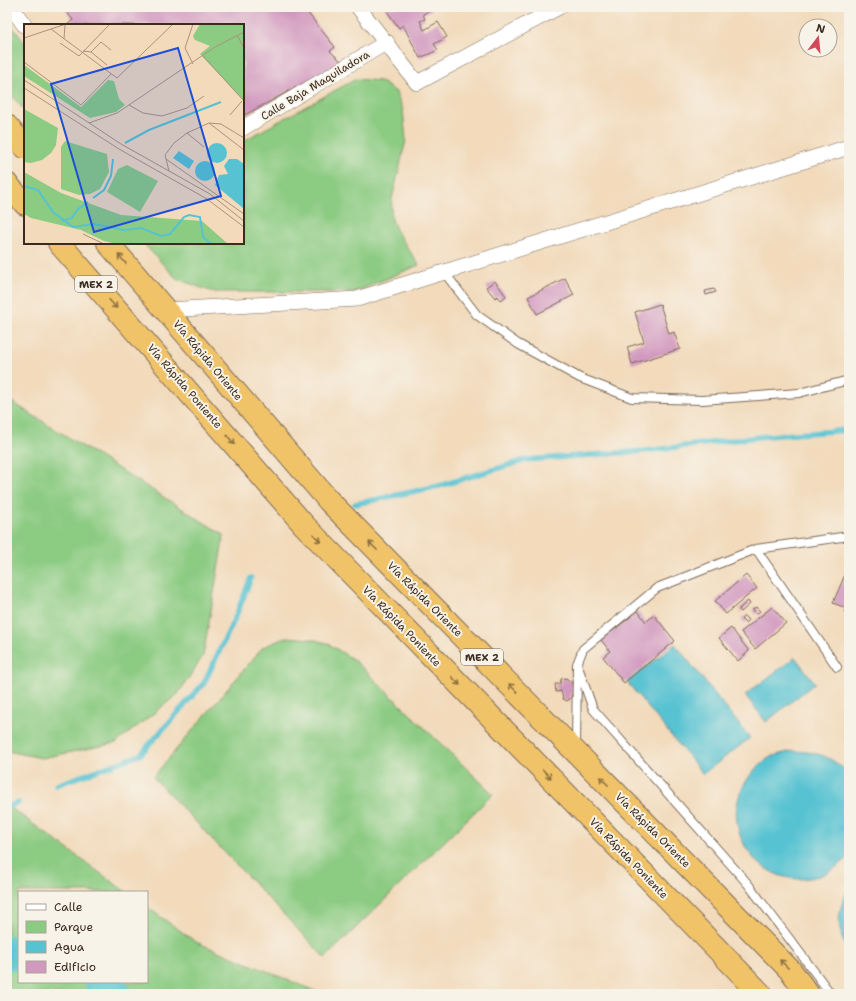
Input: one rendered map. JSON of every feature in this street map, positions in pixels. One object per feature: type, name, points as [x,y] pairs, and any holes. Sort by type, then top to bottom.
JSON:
[{"type":"highway","points":[[7,126],[24,146]]},
{"type":"highway","points":[[7,184],[24,203]]},
{"type":"highway","name":"Vía Rápida Poniente","points":[[60,244],[304,525],[761,994]]},
{"type":"highway","name":"Vía Rápida Oriente","points":[[109,244],[329,501],[791,971],[808,994]]},
{"type":"street","points":[[11,7],[24,25]]},
{"type":"street","points":[[358,7],[387,42],[417,83],[560,7]]},
{"type":"street","name":"Calle Baja Maquiladora","points":[[244,127],[387,42]]},
{"type":"street","points":[[166,310],[357,299],[849,147]]},
{"type":"lane","points":[[444,272],[477,315],[518,344],[580,378],[632,398],[702,400],[799,394],[849,380]]},
{"type":"lane","points":[[576,752],[577,664],[583,649],[657,588],[756,549],[849,536]]},
{"type":"lane","points":[[756,549],[837,667]]},
{"type":"lane","points":[[577,664],[593,709],[748,884],[830,994]]},
{"type":"green space","points":[[7,20],[24,42],[24,110],[7,90]]},
{"type":"green space","points":[[356,79],[380,81],[396,92],[403,110],[406,140],[392,199],[391,217],[397,232],[419,265],[355,292],[213,292],[177,279],[144,244],[244,244],[244,140]]},
{"type":"green space","points":[[7,399],[224,535],[203,656],[178,694],[116,743],[42,758],[7,751]]},
{"type":"green space","points":[[287,637],[311,639],[327,643],[354,660],[493,794],[325,958],[153,777],[263,647]]},
{"type":"green space","points":[[7,805],[125,891],[18,891],[18,983],[148,983],[148,908],[196,942],[322,994],[7,994]]},
{"type":"water","points":[[675,644],[750,738],[703,774],[627,682]]},
{"type":"water","points":[[795,657],[815,683],[766,722],[745,695]]},
{"type":"water","points":[[849,704],[849,750],[845,727]]},
{"type":"water","points":[[792,751],[809,752],[829,758],[849,773],[849,857],[838,866],[820,876],[795,879],[777,874],[761,865],[748,851],[740,835],[736,817],[738,798],[747,780],[764,761],[778,754]]},
{"type":"water","points":[[849,888],[849,953],[842,936],[839,920],[842,905]]},
{"type":"building","points":[[63,7],[303,7],[335,47],[330,51],[342,62],[244,115],[244,24],[68,24],[73,20]]},
{"type":"building","points":[[384,7],[430,7],[432,10],[423,14],[425,19],[420,21],[424,30],[438,22],[447,37],[434,44],[438,50],[420,58],[403,25],[399,28]]},
{"type":"building","points":[[565,278],[574,295],[537,314],[528,297]]},
{"type":"building","points":[[495,281],[506,296],[501,300],[498,296],[495,298],[486,287]]},
{"type":"building","points":[[714,289],[716,292],[706,295],[705,291]]},
{"type":"building","points":[[660,304],[669,334],[674,332],[680,349],[632,364],[627,347],[644,342],[635,312]]},
{"type":"building","points":[[849,565],[849,614],[844,612],[846,608],[833,603]]},
{"type":"building","points":[[746,575],[757,588],[726,614],[715,601]]},
{"type":"building","points":[[748,601],[750,604],[741,612],[739,609]]},
{"type":"building","points":[[756,607],[760,611],[756,614],[752,610]]},
{"type":"building","points":[[772,607],[786,623],[755,649],[741,632]]},
{"type":"building","points":[[638,611],[646,622],[654,615],[675,641],[624,683],[603,657],[610,651],[601,640]]},
{"type":"building","points":[[744,616],[748,620],[745,623],[741,619]]},
{"type":"building","points":[[731,628],[749,651],[738,661],[719,638]]},
{"type":"building","points":[[566,678],[572,683],[573,692],[570,699],[567,701],[563,699],[561,691],[556,692],[555,684],[560,684],[561,679]]},
{"type":"waterway","points":[[355,504],[439,486],[526,460],[645,451],[767,436],[849,430]]},
{"type":"waterway","points":[[56,785],[140,755],[204,683],[235,618],[251,578]]},
{"type":"waterway","points":[[7,807],[18,803]]},
{"type":"waterway","points":[[7,952],[18,954]]},
{"type":"waterway","points":[[103,983],[114,994]]}]
